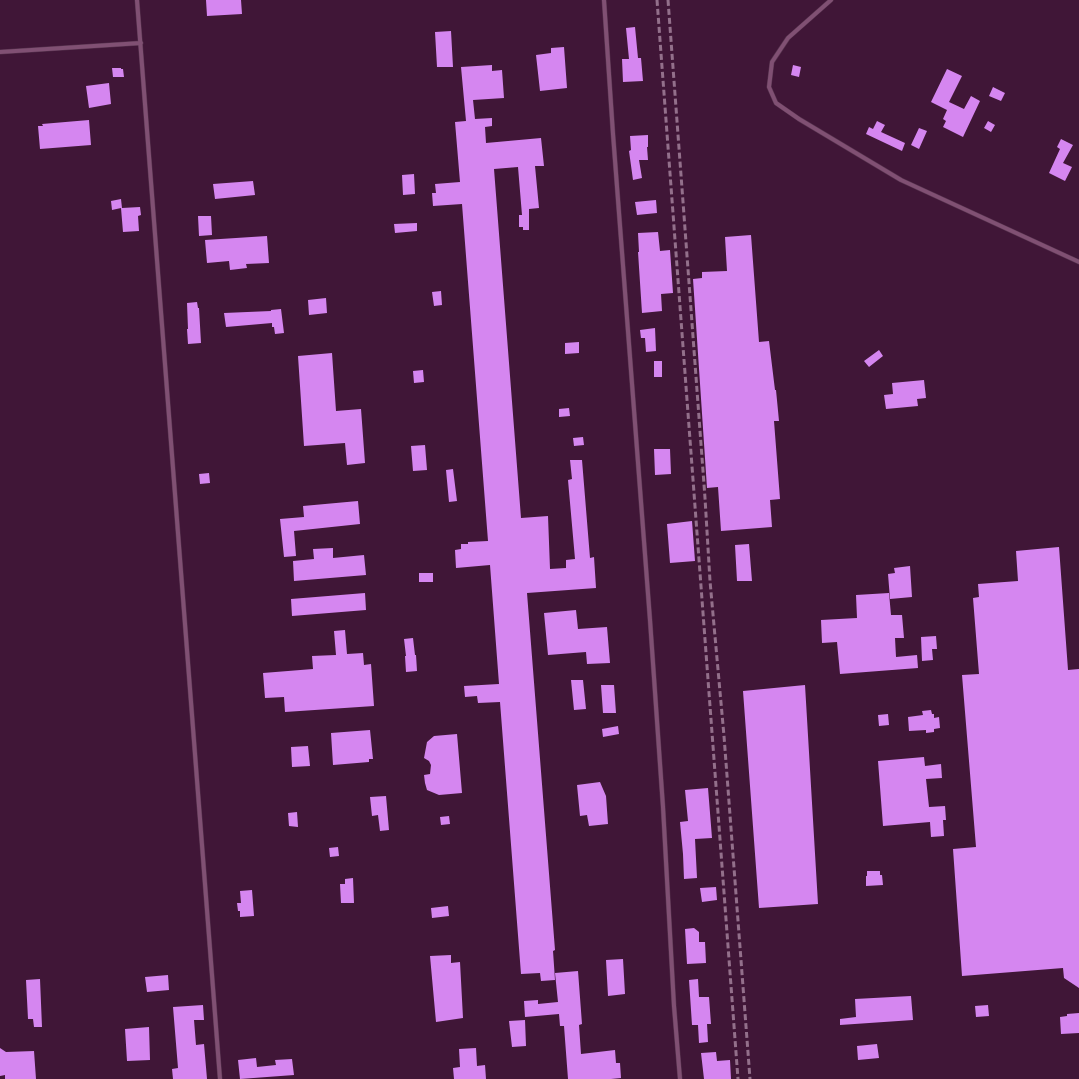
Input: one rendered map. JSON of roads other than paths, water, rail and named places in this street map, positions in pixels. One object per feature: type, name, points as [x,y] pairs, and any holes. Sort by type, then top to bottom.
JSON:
[{"type":"lane","points":[[137,0],[220,1079]]},
{"type":"lane","points":[[604,0],[651,635],[663,807],[674,1006],[680,1079]]},
{"type":"lane","points":[[831,0],[788,38],[772,62],[769,87],[776,103],[799,119],[901,180],[1079,262]]},
{"type":"lane","points":[[0,52],[141,43]]},
{"type":"railway","points":[[657,0],[738,1079]]},
{"type":"railway","points":[[668,0],[710,581],[724,736],[750,1079]]}]
